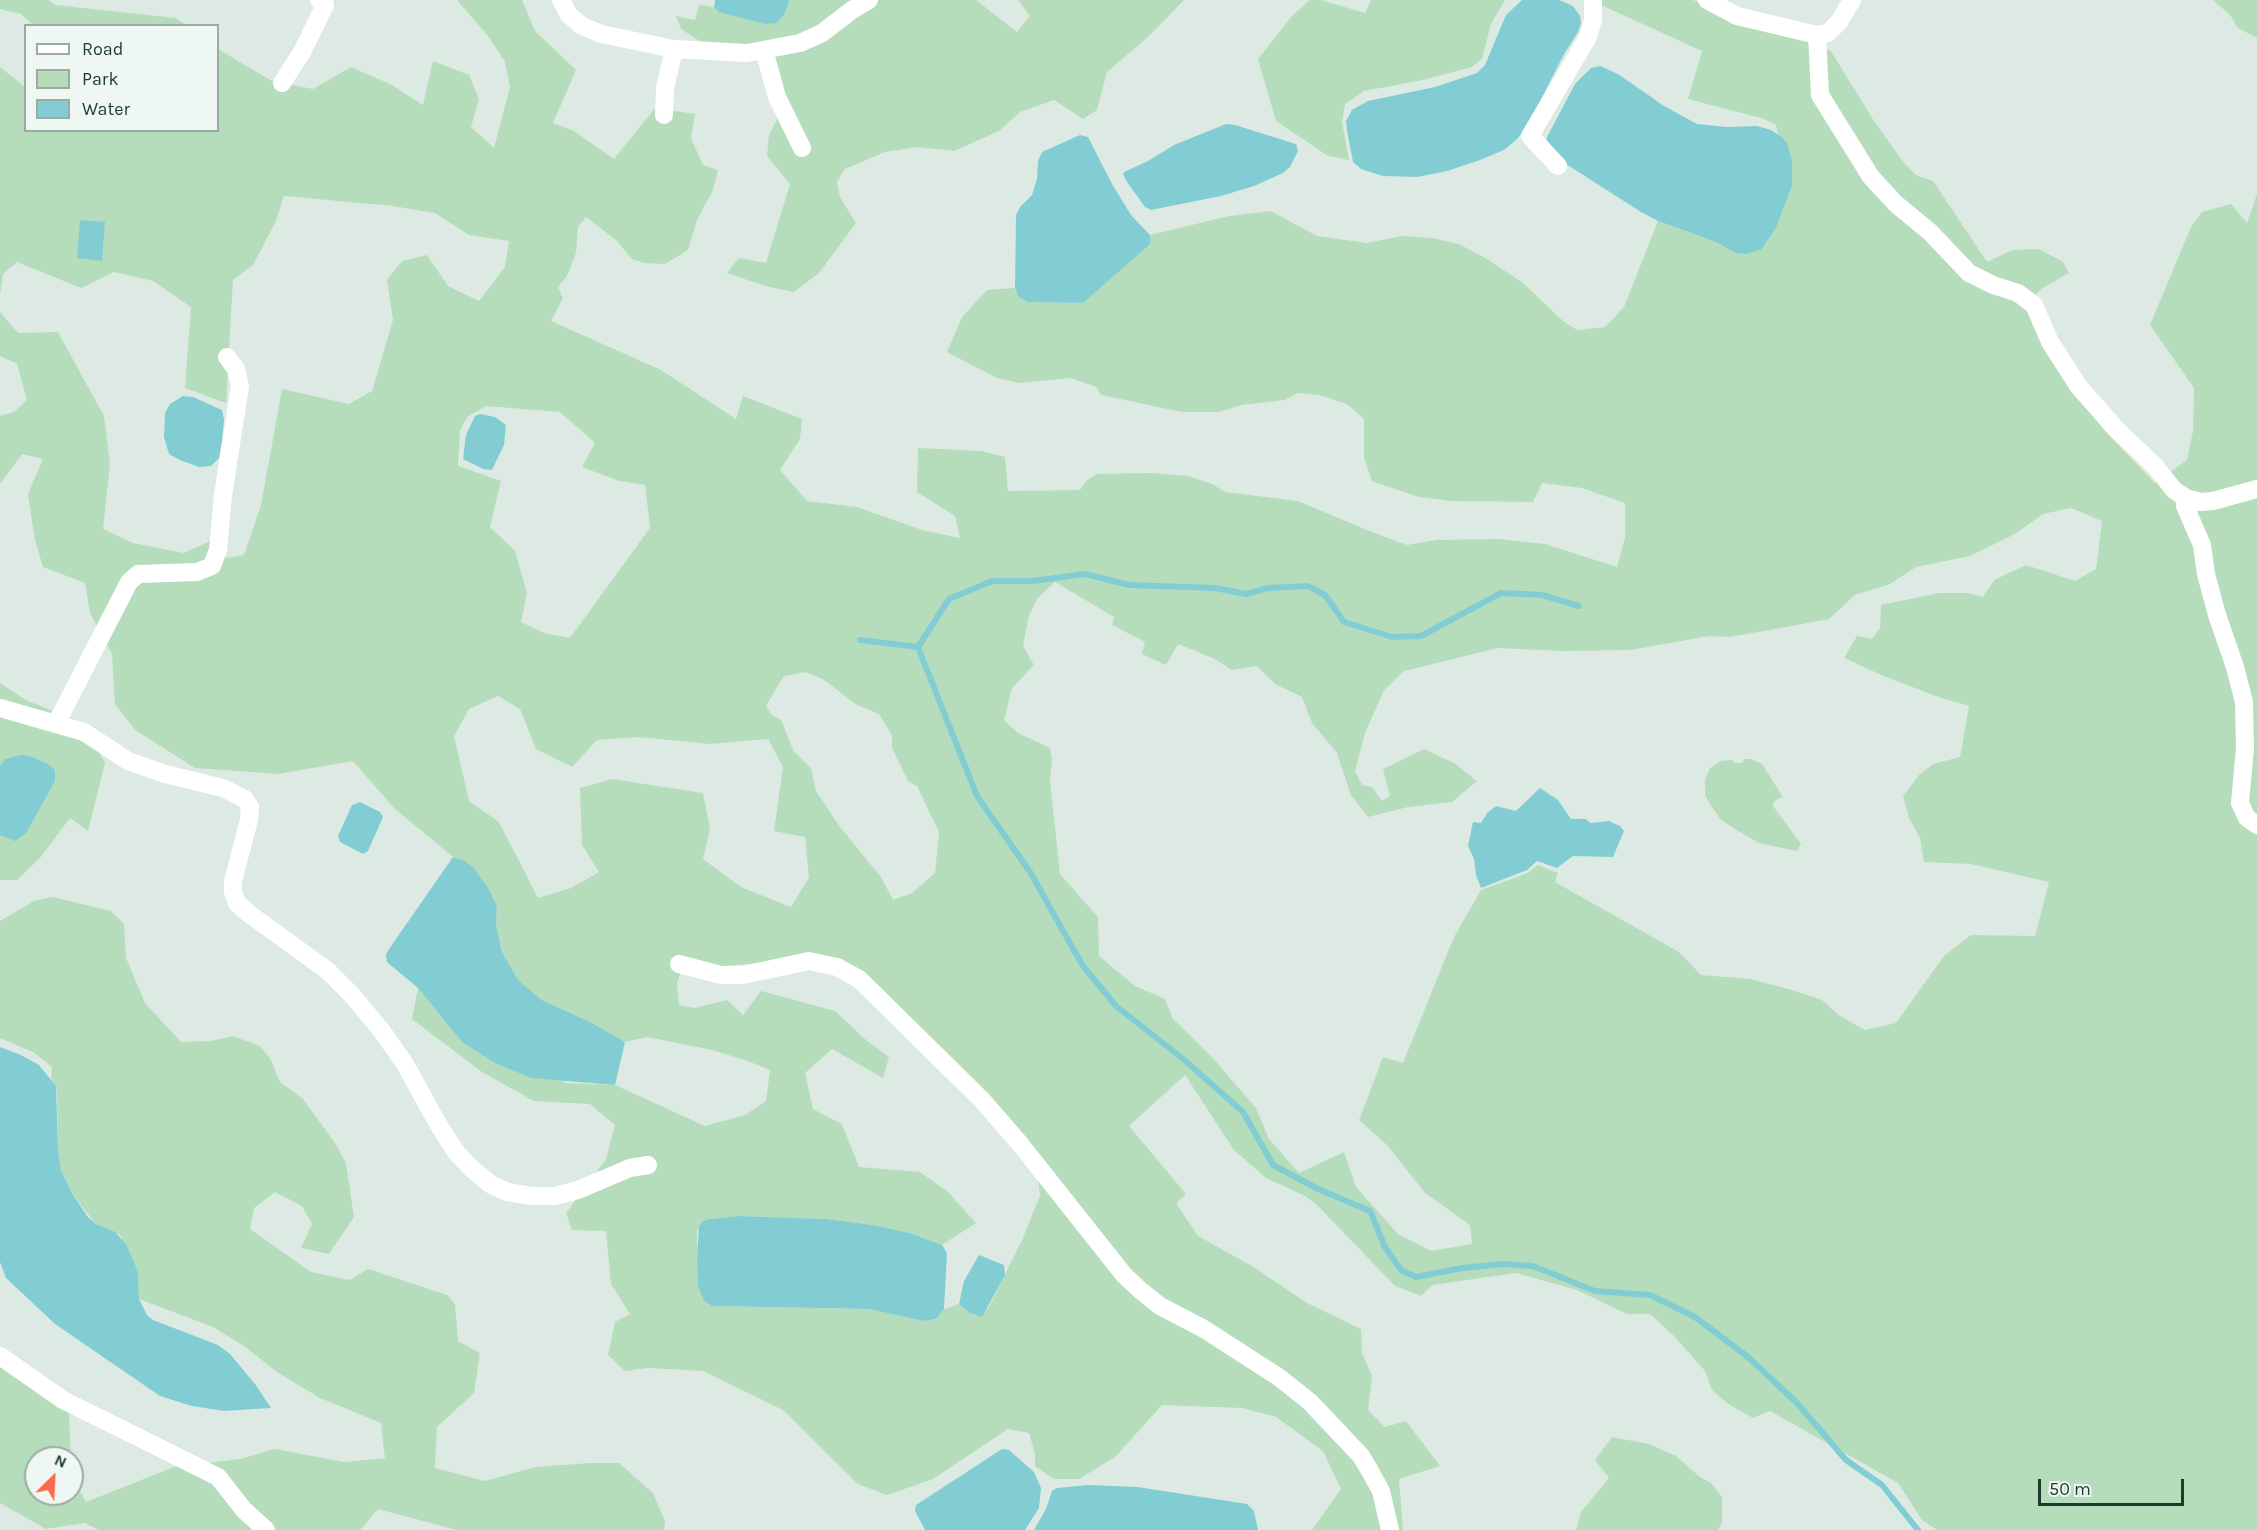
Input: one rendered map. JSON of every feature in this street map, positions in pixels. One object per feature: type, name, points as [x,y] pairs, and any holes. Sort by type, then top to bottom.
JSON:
[{"type":"street","points":[[282,83],[302,52],[325,5],[319,0]]},
{"type":"street","points":[[561,0],[569,15],[582,26],[601,34],[674,49],[739,53],[800,43],[822,33],[869,0]]},
{"type":"street","points":[[1558,166],[1530,136],[1588,37],[1593,20],[1593,0]]},
{"type":"street","points":[[1707,0],[1737,16],[1817,35],[1828,33],[1839,22],[1852,0]]},
{"type":"street","points":[[1817,35],[1820,95],[1871,177],[1896,204],[1930,232],[1969,273],[2028,298],[2040,315],[2050,342],[2079,387],[2118,432],[2155,466],[2174,490],[2186,498],[2200,502],[2213,501],[2257,489]]},
{"type":"street","points":[[664,115],[665,88],[674,49]]},
{"type":"street","points":[[764,50],[777,97],[802,148]]},
{"type":"street","points":[[56,724],[129,582],[138,574],[197,572],[212,566],[218,550],[223,495],[240,386],[236,369],[227,357]]},
{"type":"street","points":[[2186,498],[2186,506],[2202,545],[2206,574],[2244,702],[2245,748],[2240,803],[2247,818],[2257,825]]},
{"type":"street","points":[[0,708],[84,732],[128,761],[165,774],[223,788],[245,799],[250,807],[249,820],[233,881],[233,892],[237,903],[328,971],[351,994],[405,1064],[456,1152],[490,1184],[507,1192],[531,1196],[555,1196],[578,1190],[630,1168],[648,1165]]},
{"type":"street","points":[[679,964],[721,975],[743,975],[809,961],[837,967],[860,979],[982,1100],[1021,1145],[1124,1275],[1160,1306],[1204,1329],[1280,1378],[1310,1402],[1366,1464],[1381,1491],[1390,1530]]},
{"type":"street","points":[[0,1356],[63,1400],[218,1478],[244,1510],[266,1530]]},
{"type":"green space","points":[[0,0],[49,0],[55,5],[176,18],[185,24],[32,24],[21,14],[0,9]]},
{"type":"green space","points":[[457,0],[522,0],[535,31],[576,70],[553,123],[574,131],[614,159],[655,108],[695,114],[691,138],[703,165],[718,170],[713,190],[697,220],[688,250],[665,264],[644,263],[632,259],[616,240],[586,217],[578,227],[576,253],[567,276],[558,287],[563,298],[551,321],[661,370],[736,419],[743,396],[802,419],[800,439],[780,470],[807,501],[857,507],[922,530],[960,538],[955,516],[917,492],[918,448],[981,451],[1005,457],[1008,491],[1080,490],[1087,480],[1097,474],[1149,473],[1189,476],[1212,484],[1225,492],[1298,501],[1407,545],[1437,540],[1499,539],[1545,544],[1617,567],[1625,538],[1625,503],[1582,488],[1542,483],[1533,502],[1451,501],[1419,497],[1372,481],[1364,458],[1364,419],[1347,404],[1319,395],[1298,393],[1285,400],[1242,405],[1219,412],[1182,412],[1101,395],[1096,387],[1071,378],[1020,383],[997,378],[947,352],[962,317],[987,290],[1015,288],[1016,293],[1027,302],[1083,303],[1151,241],[1150,235],[1229,216],[1271,211],[1317,236],[1367,243],[1402,236],[1432,238],[1459,244],[1523,283],[1563,321],[1577,330],[1605,327],[1624,307],[1658,221],[1716,242],[1735,253],[1762,249],[1776,228],[1792,186],[1782,137],[1778,134],[1776,125],[1761,118],[1688,99],[1702,51],[1590,0],[1693,0],[1746,24],[1801,37],[1831,51],[1872,118],[1904,163],[1916,175],[1933,181],[1987,262],[2012,250],[2039,249],[2063,262],[2069,273],[2041,289],[2027,305],[2067,379],[2103,429],[2155,483],[2187,460],[2193,431],[2194,388],[2150,325],[2191,227],[2202,212],[2231,204],[2247,223],[2257,194],[2257,1530],[1937,1530],[1922,1520],[1898,1483],[1770,1411],[1753,1418],[1728,1404],[1712,1390],[1705,1371],[1674,1336],[1650,1314],[1627,1314],[1577,1290],[1516,1273],[1432,1285],[1421,1296],[1395,1286],[1317,1205],[1305,1196],[1266,1178],[1234,1150],[1185,1075],[1129,1126],[1186,1194],[1176,1203],[1198,1236],[1252,1266],[1307,1303],[1361,1329],[1362,1353],[1372,1376],[1368,1410],[1385,1427],[1406,1421],[1440,1466],[1399,1479],[1403,1530],[1312,1530],[1341,1489],[1323,1451],[1276,1417],[1242,1408],[1162,1405],[1115,1457],[1079,1479],[1054,1479],[1035,1466],[1035,1454],[1029,1433],[1008,1429],[933,1479],[887,1495],[858,1484],[783,1410],[703,1371],[648,1368],[625,1371],[608,1355],[615,1322],[630,1314],[611,1284],[606,1231],[572,1230],[566,1213],[606,1159],[615,1125],[590,1104],[534,1101],[482,1072],[412,1019],[418,988],[462,1042],[567,1083],[615,1085],[705,1126],[745,1115],[766,1101],[770,1070],[712,1050],[647,1037],[625,1042],[592,1023],[542,1000],[518,980],[502,952],[496,925],[497,906],[489,889],[474,868],[465,861],[453,857],[395,809],[353,761],[278,774],[195,768],[135,730],[115,704],[112,654],[90,613],[85,583],[43,567],[35,540],[28,494],[43,459],[22,454],[0,484],[0,416],[14,412],[27,400],[17,364],[0,356],[0,312],[18,333],[58,332],[104,416],[110,464],[103,529],[133,543],[184,553],[210,541],[227,558],[244,555],[261,505],[282,389],[349,404],[372,391],[393,320],[387,280],[402,261],[427,255],[448,286],[479,301],[505,267],[509,241],[469,235],[435,213],[393,206],[284,196],[276,221],[253,265],[233,280],[226,403],[185,388],[191,307],[153,281],[114,272],[81,288],[17,262],[3,274],[0,295],[0,67],[24,86],[24,132],[219,132],[219,50],[272,81],[313,89],[351,67],[392,85],[423,105],[433,61],[469,75],[479,99],[471,127],[494,148],[510,87],[505,62],[488,36]],"holes":[[[486,406],[560,412],[595,443],[582,467],[619,481],[645,485],[650,528],[570,638],[544,633],[521,622],[527,593],[515,551],[490,527],[501,481],[458,466],[460,431],[467,417]],[[2071,508],[2102,521],[2096,569],[2075,581],[2026,565],[1994,580],[1983,597],[1967,593],[1939,593],[1881,605],[1880,628],[1872,639],[1857,636],[1844,658],[1886,677],[1969,706],[1960,757],[1933,764],[1919,775],[1903,796],[1909,818],[1920,838],[1924,862],[1971,864],[2049,882],[2035,936],[1971,935],[1944,956],[1896,1023],[1865,1030],[1840,1016],[1822,1000],[1750,979],[1701,975],[1679,952],[1555,882],[1558,873],[1538,865],[1528,873],[1481,890],[1454,937],[1403,1063],[1383,1057],[1359,1120],[1387,1145],[1425,1193],[1470,1225],[1472,1244],[1431,1251],[1398,1234],[1356,1187],[1344,1152],[1299,1173],[1269,1139],[1256,1108],[1210,1055],[1173,1019],[1165,999],[1135,986],[1099,956],[1098,917],[1060,874],[1050,781],[1052,760],[1050,748],[1018,733],[1004,720],[1012,688],[1034,665],[1023,646],[1029,615],[1037,599],[1055,582],[1114,617],[1112,625],[1145,642],[1142,654],[1166,665],[1178,644],[1213,658],[1232,670],[1257,666],[1275,684],[1302,697],[1312,723],[1337,753],[1351,795],[1368,817],[1408,807],[1452,802],[1477,781],[1454,763],[1424,749],[1383,769],[1390,796],[1382,801],[1372,787],[1362,785],[1355,771],[1365,733],[1384,690],[1404,671],[1498,648],[1561,651],[1631,650],[1709,636],[1728,637],[1829,619],[1855,595],[1890,584],[1916,567],[1970,556],[2015,534],[2043,514]],[[806,672],[824,680],[857,705],[879,714],[892,736],[892,748],[908,781],[917,786],[939,832],[935,873],[912,893],[893,900],[881,877],[840,827],[816,791],[811,768],[794,752],[781,720],[772,715],[766,706],[784,676]],[[498,696],[520,709],[536,749],[572,767],[597,740],[638,737],[709,744],[768,739],[783,767],[774,831],[805,837],[809,877],[791,907],[741,887],[703,859],[710,829],[703,793],[612,779],[580,788],[582,845],[599,872],[571,888],[538,898],[499,822],[469,801],[454,736],[469,709]],[[805,959],[877,986],[1037,1171],[1040,1196],[1022,1240],[988,1309],[968,1312],[959,1304],[944,1309],[936,1319],[923,1321],[869,1309],[712,1306],[704,1301],[698,1287],[697,1231],[703,1221],[709,1219],[741,1216],[827,1219],[910,1233],[942,1245],[976,1223],[948,1192],[920,1172],[859,1167],[842,1124],[813,1109],[805,1073],[832,1049],[883,1078],[889,1057],[866,1040],[835,1011],[761,991],[743,1015],[727,1000],[694,1008],[679,1005],[677,983],[685,961],[712,967]]]},
{"type":"green space","points":[[790,0],[976,0],[1017,32],[1030,16],[1018,0],[1184,0],[1148,37],[1107,72],[1097,110],[1083,119],[1054,100],[1020,112],[999,131],[954,151],[917,147],[885,152],[845,169],[837,182],[840,197],[856,223],[819,273],[794,292],[765,286],[727,273],[739,258],[766,263],[790,184],[767,156],[769,135],[785,103],[771,63],[709,47],[681,29],[676,16],[695,20],[699,5],[714,7],[720,12],[784,15]]},
{"type":"green space","points":[[1310,0],[1321,0],[1365,13],[1371,0],[1505,0],[1491,24],[1482,59],[1472,67],[1423,80],[1364,91],[1345,104],[1342,122],[1349,160],[1328,156],[1276,121],[1258,59],[1292,16]]},
{"type":"green space","points":[[2213,0],[2257,0],[2257,38],[2238,28],[2230,15]]},
{"type":"green space","points":[[0,683],[26,700],[82,723],[105,763],[88,831],[70,818],[40,858],[17,880],[0,880]]},
{"type":"green space","points":[[1744,759],[1751,759],[1762,764],[1783,797],[1774,801],[1773,806],[1801,844],[1797,851],[1759,843],[1733,828],[1720,819],[1705,796],[1705,780],[1710,768],[1721,761],[1732,760],[1734,763],[1742,763]]},
{"type":"green space","points":[[53,897],[111,911],[124,924],[126,958],[145,1003],[181,1042],[211,1041],[233,1036],[260,1046],[271,1060],[280,1082],[303,1099],[335,1143],[346,1163],[354,1217],[329,1254],[301,1248],[312,1224],[302,1206],[275,1192],[254,1208],[250,1229],[311,1272],[350,1280],[368,1269],[447,1295],[455,1304],[458,1341],[480,1353],[474,1393],[437,1427],[435,1468],[485,1481],[536,1467],[619,1463],[653,1493],[665,1521],[664,1530],[457,1530],[378,1509],[360,1530],[99,1530],[85,1523],[46,1529],[0,1503],[0,1350],[68,1395],[70,1446],[24,1446],[24,1506],[84,1506],[84,1498],[86,1502],[174,1467],[240,1459],[275,1449],[344,1462],[385,1458],[381,1423],[320,1398],[277,1372],[244,1346],[213,1327],[139,1299],[138,1273],[120,1235],[96,1224],[73,1195],[61,1170],[58,1150],[57,1095],[56,1086],[51,1079],[52,1067],[33,1052],[0,1038],[0,921],[34,901]]},
{"type":"green space","points":[[1612,1437],[1649,1444],[1676,1456],[1700,1477],[1711,1483],[1722,1497],[1722,1523],[1718,1530],[1576,1530],[1581,1512],[1609,1478],[1595,1460]]},
{"type":"water","points":[[715,0],[790,0],[784,15],[776,23],[765,24],[719,12],[714,7]]},
{"type":"water","points":[[1522,0],[1559,0],[1573,6],[1580,16],[1581,23],[1527,127],[1516,140],[1504,150],[1480,160],[1447,171],[1417,177],[1383,176],[1361,169],[1353,162],[1346,121],[1352,110],[1368,101],[1435,87],[1477,73],[1485,65],[1506,15]]},
{"type":"water","points":[[1600,66],[1618,74],[1664,106],[1697,124],[1727,127],[1757,126],[1771,130],[1782,137],[1787,143],[1792,160],[1792,186],[1776,228],[1762,249],[1747,254],[1735,253],[1716,242],[1658,221],[1555,157],[1546,142],[1547,137],[1575,84],[1591,68]]},
{"type":"water","points":[[1226,124],[1296,144],[1298,151],[1290,167],[1283,173],[1254,186],[1221,196],[1151,210],[1145,207],[1127,182],[1124,172],[1174,145]]},
{"type":"water","points":[[1080,135],[1088,137],[1112,184],[1131,215],[1150,235],[1151,241],[1083,303],[1027,302],[1018,296],[1015,288],[1016,215],[1020,207],[1032,195],[1037,179],[1038,161],[1042,152]]},
{"type":"water","points":[[80,220],[105,222],[102,261],[77,258]]},
{"type":"water","points":[[183,396],[193,397],[222,410],[224,420],[219,458],[211,466],[199,467],[169,454],[164,437],[165,413],[170,404]]},
{"type":"water","points":[[480,414],[495,417],[506,425],[504,445],[492,470],[483,469],[463,459],[466,435],[475,416]]},
{"type":"water","points":[[21,755],[30,756],[48,764],[55,770],[55,781],[26,833],[15,841],[0,835],[0,766],[5,759]]},
{"type":"water","points":[[1540,788],[1558,800],[1571,819],[1586,819],[1590,823],[1609,821],[1620,826],[1624,831],[1613,857],[1573,856],[1557,868],[1537,861],[1527,870],[1481,888],[1476,875],[1474,859],[1468,846],[1473,822],[1481,823],[1487,813],[1496,806],[1516,811]]},
{"type":"water","points":[[360,802],[380,812],[383,817],[368,851],[363,854],[340,842],[338,836],[352,805]]},
{"type":"water","points":[[453,857],[465,861],[474,868],[489,889],[497,906],[496,925],[502,952],[518,980],[542,1000],[592,1023],[625,1042],[615,1085],[531,1078],[495,1063],[462,1042],[418,988],[387,962],[386,955],[389,949]]},
{"type":"water","points":[[0,1047],[39,1065],[56,1086],[58,1150],[61,1170],[73,1195],[88,1217],[96,1224],[115,1232],[126,1244],[138,1273],[139,1299],[147,1315],[153,1320],[218,1345],[230,1354],[271,1408],[224,1411],[192,1406],[160,1396],[55,1324],[6,1278],[0,1262]]},
{"type":"water","points":[[740,1216],[827,1219],[873,1225],[910,1233],[942,1245],[947,1253],[944,1309],[936,1319],[923,1321],[869,1309],[712,1306],[704,1301],[698,1287],[699,1226],[703,1221],[709,1219]]},
{"type":"water","points":[[979,1255],[1004,1265],[1005,1275],[982,1317],[968,1312],[959,1304],[964,1281]]},
{"type":"water","points":[[1002,1449],[1009,1450],[1034,1472],[1041,1488],[1039,1508],[1025,1530],[925,1530],[915,1511],[916,1505]]},
{"type":"water","points":[[1089,1485],[1138,1487],[1247,1504],[1254,1511],[1258,1530],[1034,1530],[1046,1509],[1052,1491],[1057,1488]]},
{"type":"waterway","points":[[860,640],[918,647],[949,599],[992,581],[1033,581],[1085,574],[1129,585],[1215,588],[1246,594],[1268,588],[1308,586],[1325,595],[1344,622],[1392,637],[1421,636],[1501,593],[1542,595],[1579,606]]},
{"type":"waterway","points":[[918,647],[977,796],[1030,872],[1083,966],[1116,1006],[1182,1058],[1243,1112],[1273,1165],[1318,1189],[1370,1211],[1385,1247],[1401,1270],[1416,1277],[1462,1268],[1504,1264],[1533,1266],[1595,1291],[1650,1295],[1695,1317],[1748,1357],[1797,1403],[1846,1460],[1882,1485],[1918,1530]]}]
